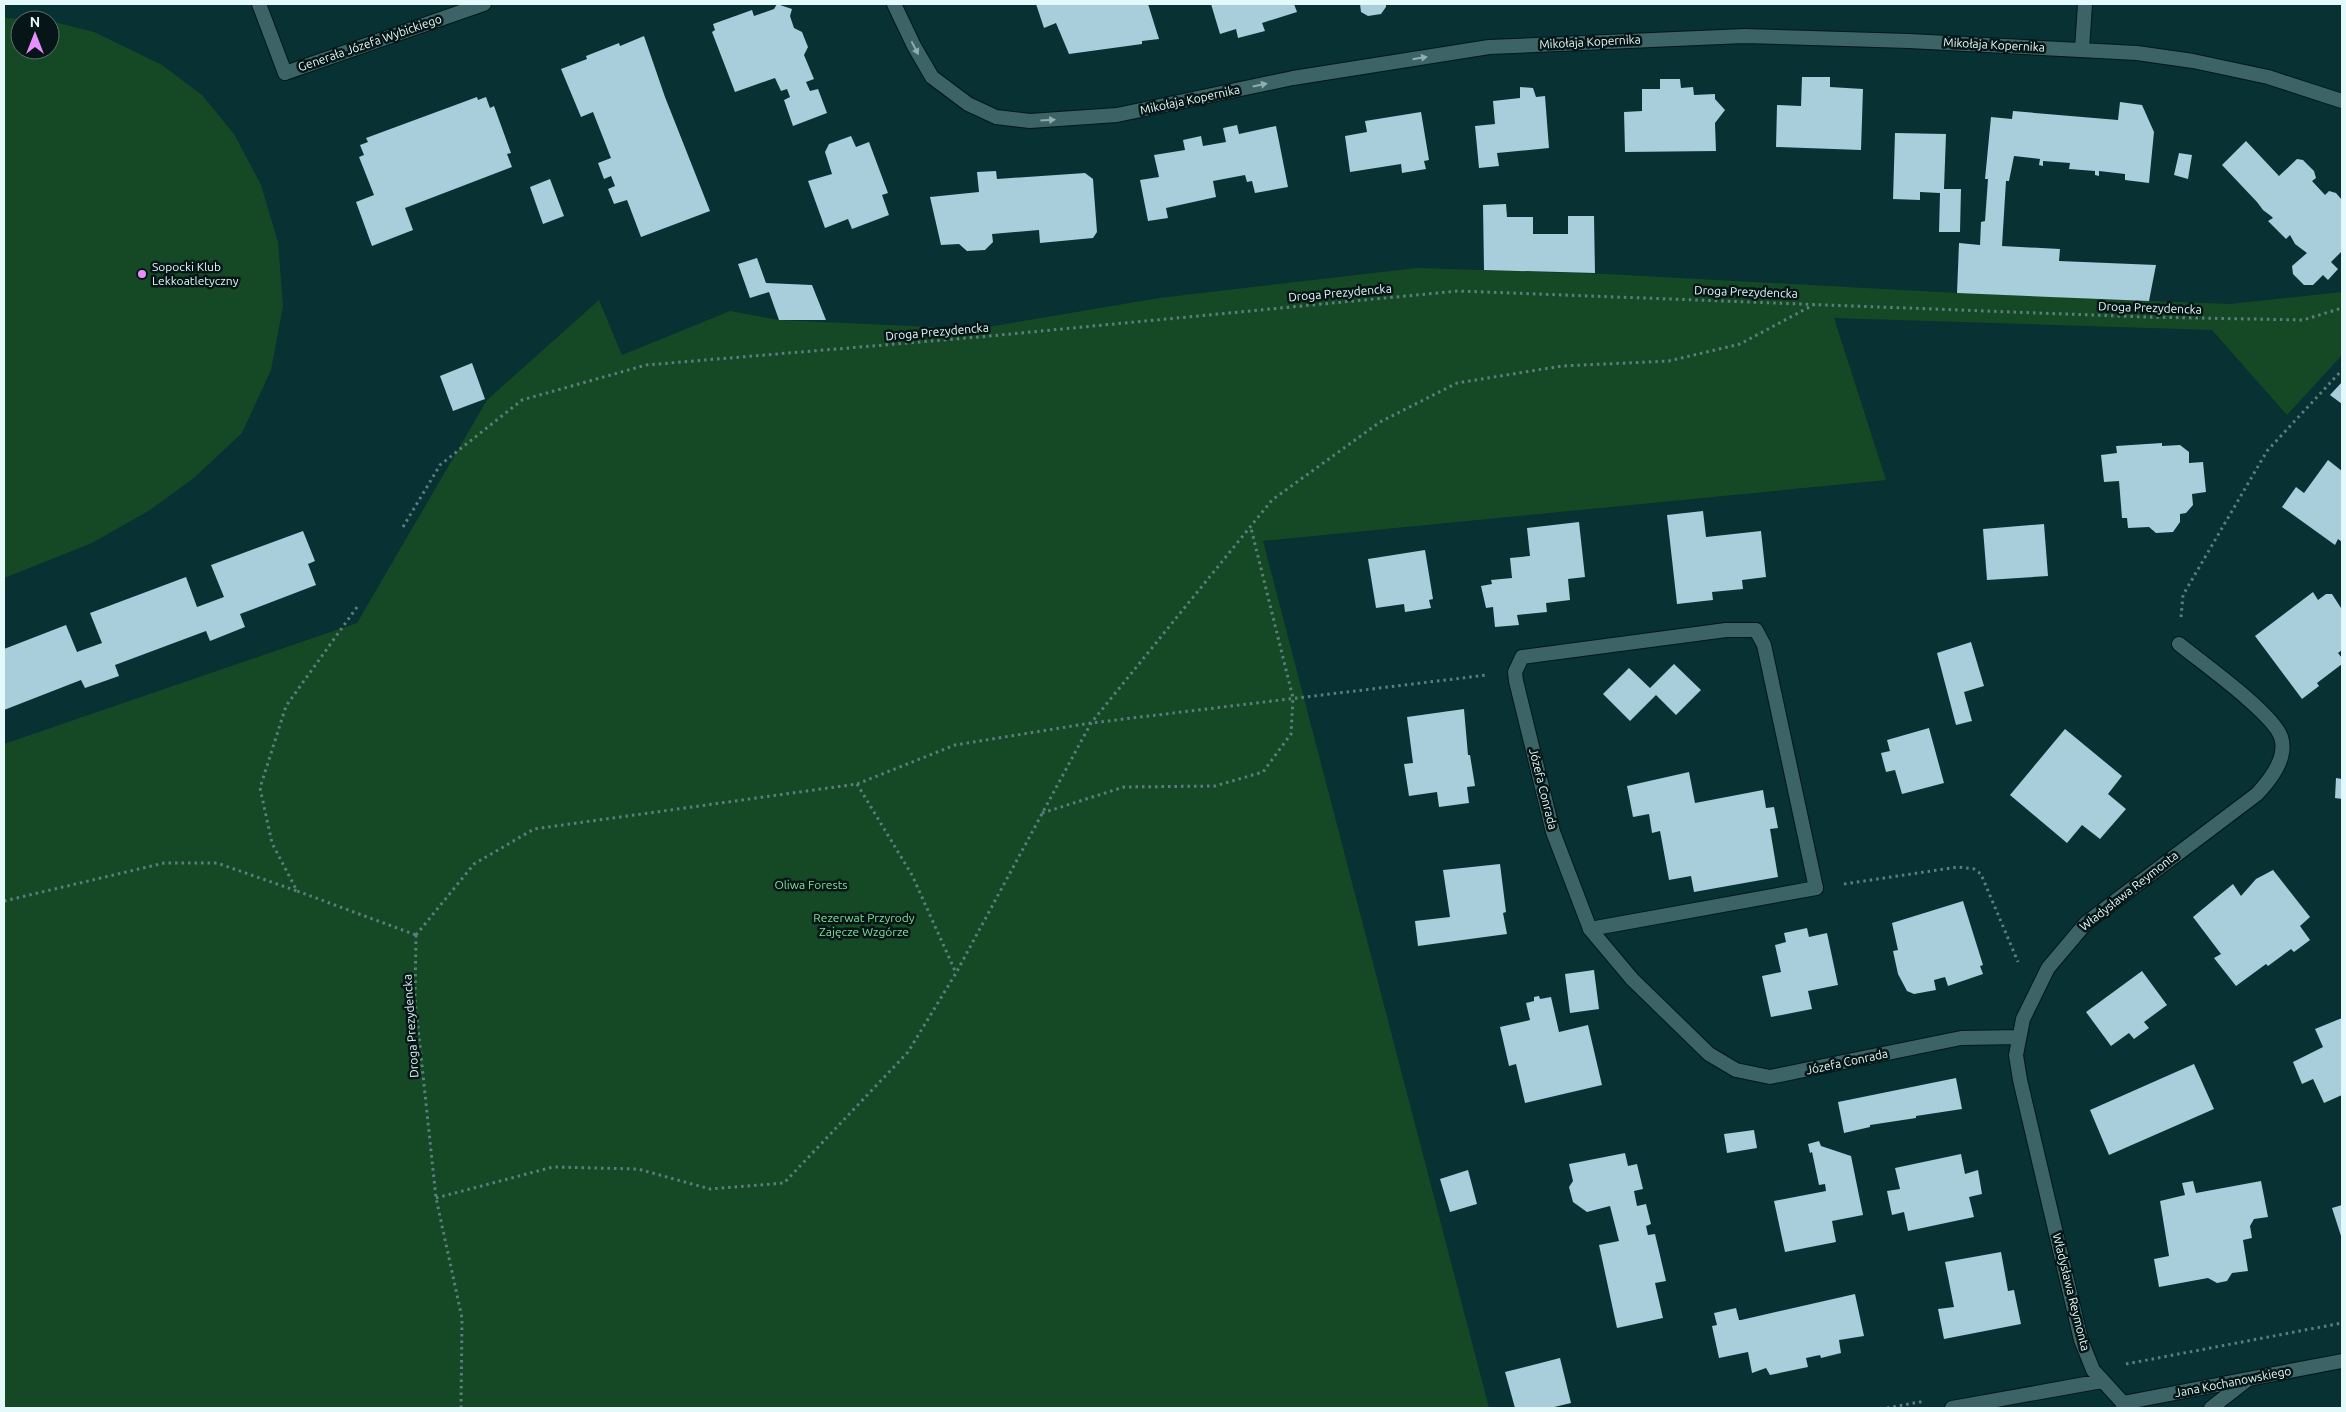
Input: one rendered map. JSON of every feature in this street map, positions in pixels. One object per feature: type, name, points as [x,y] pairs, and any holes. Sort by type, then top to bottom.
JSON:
[{"type":"street","name":"Generała Józefa Wybickiego","points":[[258,4],[285,73],[484,4]]},
{"type":"street","name":"Mikołaja Kopernika","points":[[894,4],[914,46],[932,77],[968,104],[996,117],[1030,121],[1117,115],[1293,78],[1489,47],[1745,36],[2082,49],[2137,53],[2193,61],[2268,77],[2342,101]]},
{"type":"street","points":[[2082,49],[2084,4]]},
{"type":"street","points":[[1515,672],[1522,657],[1532,654],[1726,630],[1756,630],[1764,645],[1816,888],[1590,929]]},
{"type":"street","name":"Władysława Reymonta","points":[[2123,1406],[2093,1370],[2081,1340],[2020,1080],[2016,1055],[2023,1019],[2048,968],[2086,923],[2257,794],[2271,778],[2278,765],[2282,754],[2282,738],[2275,724],[2242,694],[2179,644]]},
{"type":"street","name":"Józefa Conrada","points":[[1515,672],[1553,832],[1590,929],[1632,979],[1709,1054],[1736,1070],[1770,1077],[1961,1038],[2019,1037]]},
{"type":"street","name":"Jana Kochanowskiego","points":[[2123,1406],[2342,1361]]},
{"type":"street","points":[[2211,1408],[2247,1380]]},
{"type":"street","points":[[1952,1408],[2102,1381]]},
{"type":"path","name":"Droga Prezydencka","points":[[403,527],[440,465],[522,400],[646,365],[979,337],[1458,291],[2144,317],[2303,320],[2342,308]]},
{"type":"path","points":[[436,1198],[553,1167],[638,1169],[710,1189],[784,1183],[908,1052],[956,973],[1091,723],[1272,500],[1380,422],[1457,384],[1562,366],[1670,361],[1740,344],[1816,304]]},
{"type":"path","points":[[2183,595],[2267,451],[2342,370]]},
{"type":"path","points":[[1042,813],[1124,787],[1215,786],[1263,772],[1291,734],[1293,698],[1251,527]]},
{"type":"path","points":[[297,891],[272,844],[260,788],[286,706],[357,607]]},
{"type":"path","points":[[4,901],[164,863],[217,863],[416,936],[474,864],[534,829],[857,784],[955,745],[1091,723],[1515,672]]},
{"type":"path","points":[[857,784],[912,875],[956,973]]},
{"type":"path","points":[[1816,888],[1958,867],[1974,869],[1982,874],[1986,882],[2016,958]]},
{"type":"path","name":"Droga Prezydencka","points":[[416,936],[415,999],[436,1198],[462,1318],[461,1408]]},
{"type":"green space","name":"Sopocki Klub Lekkoatletyczny","points":[[4,18],[10,18],[10,60],[60,60],[60,24],[94,32],[162,65],[202,95],[234,134],[261,185],[278,242],[283,306],[271,370],[242,433],[195,477],[150,510],[92,543],[4,578]]},
{"type":"green space","name":"Oliwa Forests","points":[[1417,268],[1607,274],[1957,293],[2229,304],[2342,292],[2342,355],[2287,415],[2212,330],[1834,318],[1886,480],[1263,541],[1489,1408],[4,1408],[4,744],[357,623],[487,400],[599,300],[622,355],[730,311],[779,320],[976,329],[1159,298]]},
{"type":"building","points":[[777,4],[792,9],[790,16],[794,28],[802,32],[808,47],[804,55],[814,79],[806,82],[810,91],[818,89],[827,113],[793,126],[784,100],[790,97],[787,89],[781,91],[775,78],[735,92],[712,32],[715,30],[713,24],[752,10],[754,16],[774,9]]},
{"type":"building","points":[[1036,4],[1148,4],[1159,39],[1142,41],[1142,44],[1069,54],[1056,23],[1044,28]]},
{"type":"building","points":[[1211,4],[1294,4],[1297,12],[1262,23],[1265,31],[1238,38],[1236,29],[1220,34]]},
{"type":"building","points":[[1360,4],[1386,4],[1386,7],[1381,14],[1368,16],[1361,12]]},
{"type":"building","points":[[644,36],[665,97],[710,211],[641,237],[627,200],[614,204],[608,189],[615,186],[611,176],[604,179],[598,163],[611,158],[593,112],[581,117],[561,69],[587,59],[586,56],[619,43],[620,46]]},
{"type":"building","points":[[1802,77],[1830,77],[1830,87],[1863,89],[1861,150],[1776,147],[1777,105],[1801,106]]},
{"type":"building","points":[[1660,79],[1680,79],[1681,88],[1693,87],[1694,95],[1715,94],[1715,99],[1725,110],[1715,123],[1716,151],[1625,152],[1624,112],[1642,111],[1642,89],[1660,89]]},
{"type":"building","points":[[1520,87],[1533,88],[1536,97],[1545,96],[1549,148],[1497,153],[1499,166],[1479,168],[1475,126],[1495,124],[1493,101],[1520,98]]},
{"type":"building","points":[[477,97],[478,100],[486,97],[490,108],[494,106],[511,153],[507,154],[512,167],[405,208],[413,230],[372,246],[356,202],[374,195],[359,157],[364,155],[360,145],[368,142],[366,138]]},
{"type":"building","points":[[2120,102],[2142,105],[2154,132],[2149,183],[2125,180],[2125,174],[2099,171],[2099,176],[2095,175],[2095,171],[2069,169],[2070,163],[2043,161],[2043,166],[2039,165],[2040,159],[2014,156],[2009,181],[2006,181],[2002,246],[2060,249],[2059,261],[2156,265],[2149,301],[1957,293],[1959,243],[1980,245],[1981,222],[1985,221],[1988,179],[1985,179],[1991,117],[2012,119],[2013,111],[2118,120]]},
{"type":"building","points":[[1421,112],[1429,160],[1424,161],[1426,169],[1402,173],[1401,164],[1350,172],[1345,136],[1367,132],[1365,121]]},
{"type":"building","points":[[1237,125],[1239,134],[1276,126],[1288,187],[1255,193],[1252,181],[1247,182],[1245,175],[1213,181],[1216,197],[1166,208],[1168,218],[1148,221],[1140,180],[1159,177],[1154,155],[1185,150],[1183,140],[1201,136],[1203,146],[1226,142],[1223,128]]},
{"type":"building","points":[[1895,133],[1946,134],[1944,189],[1961,189],[1960,232],[1939,232],[1940,193],[1920,192],[1920,200],[1893,199]]},
{"type":"building","points":[[851,136],[856,147],[869,142],[888,193],[882,195],[889,215],[852,229],[848,219],[825,228],[808,181],[832,174],[825,152],[829,144]]},
{"type":"building","points":[[2246,141],[2279,176],[2297,159],[2303,160],[2314,171],[2316,178],[2312,181],[2325,195],[2329,191],[2336,193],[2342,200],[2342,251],[2331,262],[2338,269],[2328,280],[2323,275],[2313,285],[2304,285],[2293,274],[2292,266],[2307,253],[2295,244],[2290,235],[2286,239],[2268,221],[2273,218],[2263,210],[2222,165]]},
{"type":"building","points":[[2179,153],[2192,155],[2188,179],[2174,175]]},
{"type":"building","points":[[996,171],[997,179],[1085,173],[1093,179],[1097,232],[1093,238],[1040,243],[1039,230],[992,234],[993,242],[985,250],[967,251],[959,244],[941,245],[930,197],[979,192],[977,172]]},
{"type":"building","points":[[550,179],[564,216],[543,224],[530,187]]},
{"type":"building","points":[[1506,204],[1507,217],[1533,217],[1533,234],[1568,234],[1568,216],[1594,216],[1595,273],[1484,270],[1483,205]]},
{"type":"building","points":[[757,258],[766,283],[812,285],[826,320],[779,320],[769,292],[750,298],[738,264]]},
{"type":"building","points":[[472,363],[485,399],[453,411],[440,376]]},
{"type":"building","points":[[2342,382],[2342,404],[2330,395]]},
{"type":"building","points":[[2162,443],[2162,446],[2180,445],[2189,452],[2189,463],[2203,462],[2206,492],[2192,494],[2193,505],[2186,513],[2180,514],[2180,522],[2173,532],[2156,533],[2149,527],[2128,528],[2127,518],[2122,518],[2119,481],[2104,482],[2101,455],[2117,453],[2116,446]]},
{"type":"building","points":[[2328,460],[2342,471],[2342,542],[2338,539],[2335,545],[2282,507],[2296,487],[2304,493]]},
{"type":"building","points":[[1703,511],[1706,537],[1761,531],[1766,577],[1742,580],[1743,589],[1712,592],[1713,600],[1677,604],[1667,515]]},
{"type":"building","points":[[1579,522],[1585,577],[1568,579],[1570,600],[1546,603],[1547,612],[1517,615],[1519,625],[1495,627],[1493,607],[1486,608],[1481,586],[1492,584],[1491,580],[1512,578],[1510,558],[1530,556],[1527,528]]},
{"type":"building","points":[[2044,524],[2048,576],[1987,580],[1983,529]]},
{"type":"building","points":[[303,531],[315,561],[308,564],[316,585],[240,614],[245,627],[210,641],[206,631],[115,665],[119,676],[85,688],[81,680],[4,710],[4,649],[66,625],[77,652],[102,643],[90,613],[186,577],[197,607],[224,597],[211,565]]},
{"type":"building","points":[[1425,550],[1433,599],[1429,600],[1431,608],[1405,612],[1404,604],[1376,608],[1368,559]]},
{"type":"building","points":[[2313,592],[2318,600],[2326,594],[2332,594],[2342,607],[2342,650],[2338,653],[2342,658],[2342,664],[2317,683],[2319,686],[2302,699],[2255,636]]},
{"type":"building","points":[[1971,642],[1984,686],[1964,692],[1972,721],[1956,725],[1937,653]]},
{"type":"building","points":[[1674,664],[1701,690],[1676,715],[1656,695],[1630,721],[1603,694],[1629,668],[1650,688]]},
{"type":"building","points":[[1464,709],[1468,755],[1470,755],[1475,786],[1467,787],[1469,803],[1439,807],[1437,792],[1409,796],[1404,764],[1413,763],[1407,717]]},
{"type":"building","points":[[1929,728],[1944,783],[1902,794],[1895,770],[1886,772],[1881,753],[1890,751],[1887,740]]},
{"type":"building","points":[[2065,729],[2122,776],[2108,794],[2126,809],[2100,839],[2082,825],[2067,843],[2010,795]]},
{"type":"building","points":[[1689,772],[1695,803],[1763,790],[1766,808],[1774,807],[1778,828],[1770,829],[1778,877],[1694,892],[1691,876],[1669,880],[1660,831],[1652,833],[1649,814],[1633,817],[1627,786]]},
{"type":"building","points":[[2336,778],[2342,779],[2342,799],[2335,798]]},
{"type":"building","points":[[1500,864],[1506,912],[1503,913],[1507,934],[1418,946],[1415,921],[1450,917],[1443,870]]},
{"type":"building","points":[[2273,870],[2310,917],[2300,926],[2310,940],[2294,952],[2291,949],[2268,966],[2266,964],[2236,986],[2214,958],[2221,954],[2193,917],[2233,884],[2241,896],[2256,879]]},
{"type":"building","points":[[1963,901],[1983,965],[1980,966],[1983,974],[1948,986],[1945,977],[1934,980],[1936,990],[1914,994],[1907,991],[1898,974],[1893,951],[1898,950],[1892,923]]},
{"type":"building","points":[[1807,928],[1809,937],[1827,933],[1838,985],[1808,991],[1812,1009],[1771,1017],[1762,976],[1781,972],[1775,945],[1786,942],[1784,933]]},
{"type":"building","points":[[1594,970],[1599,1009],[1570,1013],[1565,974]]},
{"type":"building","points":[[2142,971],[2167,1005],[2144,1022],[2149,1028],[2134,1039],[2129,1033],[2111,1046],[2086,1012]]},
{"type":"building","points":[[1539,996],[1540,999],[1551,997],[1559,1032],[1588,1025],[1602,1085],[1525,1103],[1516,1064],[1509,1066],[1500,1027],[1530,1020],[1526,1003],[1534,1001],[1534,997]]},
{"type":"building","points":[[2342,1018],[2342,1095],[2324,1103],[2313,1079],[2302,1084],[2293,1062],[2323,1047],[2315,1029]]},
{"type":"building","points":[[2194,1064],[2214,1109],[2109,1155],[2090,1110]]},
{"type":"building","points":[[1956,1078],[1962,1109],[1870,1125],[1870,1127],[1844,1133],[1838,1102]]},
{"type":"building","points":[[1754,1130],[1757,1148],[1727,1153],[1724,1134]]},
{"type":"building","points":[[1819,1141],[1821,1146],[1851,1156],[1863,1215],[1832,1221],[1836,1242],[1785,1252],[1774,1201],[1826,1191],[1825,1184],[1819,1185],[1812,1152],[1810,1153],[1808,1144]]},
{"type":"building","points":[[1625,1153],[1628,1166],[1637,1164],[1643,1189],[1634,1191],[1637,1206],[1646,1204],[1651,1224],[1646,1226],[1648,1235],[1655,1234],[1666,1281],[1655,1283],[1663,1318],[1617,1328],[1599,1245],[1619,1241],[1610,1206],[1587,1212],[1573,1202],[1569,1187],[1573,1181],[1569,1164]]},
{"type":"building","points":[[1961,1154],[1965,1174],[1978,1170],[1982,1194],[1969,1197],[1974,1217],[1908,1231],[1904,1212],[1892,1215],[1887,1191],[1900,1189],[1895,1168]]},
{"type":"building","points":[[1468,1170],[1477,1204],[1450,1212],[1440,1179]]},
{"type":"building","points":[[2193,1181],[2196,1193],[2261,1181],[2268,1217],[2254,1219],[2250,1226],[2252,1238],[2243,1240],[2248,1271],[2232,1273],[2227,1281],[2217,1283],[2208,1278],[2159,1287],[2154,1259],[2169,1256],[2160,1201],[2185,1195],[2182,1183]]},
{"type":"building","points":[[2342,1205],[2342,1239],[2332,1208]]},
{"type":"building","points":[[2001,1252],[2008,1291],[2014,1290],[2021,1324],[1944,1339],[1938,1309],[1954,1307],[1945,1262]]},
{"type":"building","points":[[1855,1294],[1864,1336],[1839,1340],[1841,1353],[1821,1358],[1820,1355],[1806,1358],[1808,1367],[1770,1375],[1766,1368],[1752,1373],[1748,1352],[1719,1358],[1712,1326],[1717,1325],[1714,1313],[1736,1308],[1739,1320],[1741,1320]]},
{"type":"building","points":[[1560,1358],[1571,1403],[1550,1408],[1515,1408],[1505,1372]]},
{"type":"place","name":"Sopocki Klub Lekkoatletyczny","points":[[142,274]]},
{"type":"park label","name":"Rezerwat Przyrody Zajęcze Wzgórze","points":[[864,925]]}]
